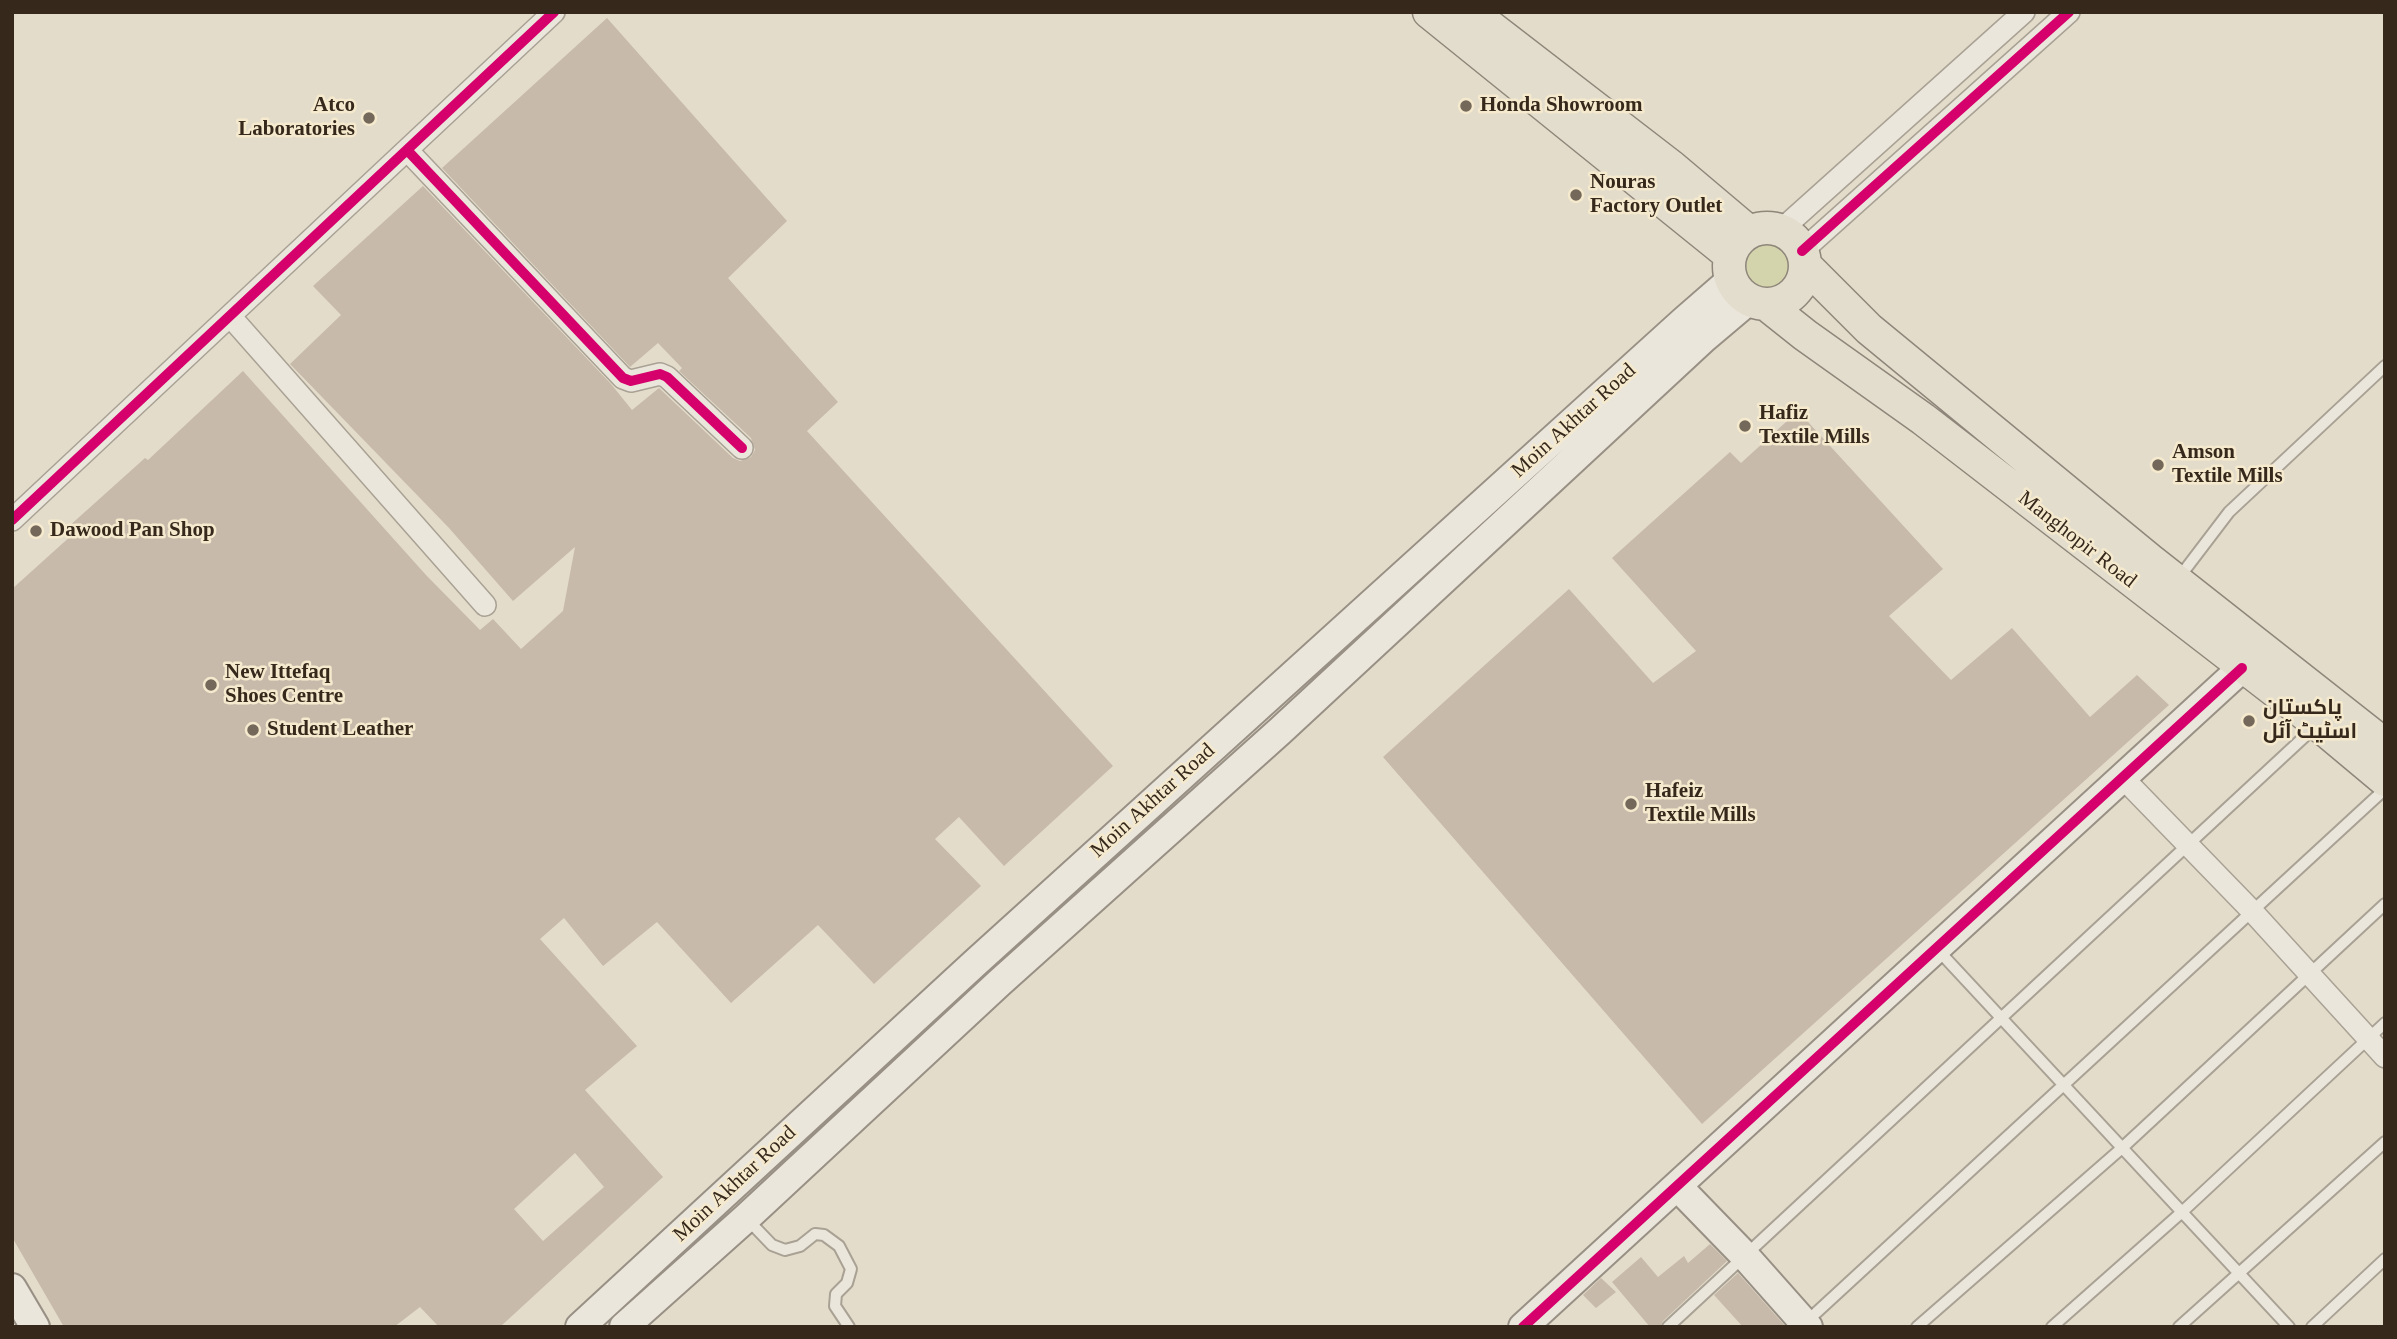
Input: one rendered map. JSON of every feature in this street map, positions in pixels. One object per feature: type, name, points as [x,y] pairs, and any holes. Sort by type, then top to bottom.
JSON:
[{"type":"main road","name":"Manghopir Road","points":[[1429,12],[1745,274],[1828,351],[2375,740],[2384,779]]},
{"type":"main road","points":[[1471,12],[1672,167],[1745,274],[1786,299],[1794,293],[1804,276],[1796,249],[1768,228],[1745,274]]},
{"type":"main road","name":"Manghopir Road","points":[[1796,249],[1858,320],[2168,592],[2242,668],[2318,724],[2375,740]]},
{"type":"main road","name":"Moin Akhtar Road","points":[[580,1327],[1258,706],[1745,274]]},
{"type":"main road","name":"Moin Akhtar Road","points":[[624,1327],[1280,730],[1693,348],[1745,274]]},
{"type":"main road","points":[[1828,351],[1825,337],[1831,324],[1844,317],[1858,320]]},
{"type":"main road","points":[[1523,1327],[2242,668]]},
{"type":"main road","points":[[1258,706],[1280,730]]},
{"type":"main road","points":[[1678,1187],[1745,1256],[1804,1326]]},
{"type":"main road","points":[[12,1288],[35,1327]]},
{"type":"street","points":[[12,520],[554,12]]},
{"type":"street","points":[[1796,249],[2024,12]]},
{"type":"street","points":[[1796,249],[2068,12]]},
{"type":"street","points":[[407,150],[622,378],[631,381],[660,374],[667,377],[742,448]]},
{"type":"street","points":[[230,316],[485,605]]},
{"type":"street","points":[[2123,778],[2252,911],[2385,1057]]},
{"type":"lane","points":[[2168,592],[2229,512],[2385,366]]},
{"type":"lane","points":[[1668,1327],[2318,724]]},
{"type":"lane","points":[[1804,1326],[2252,911],[2384,779]]},
{"type":"lane","points":[[1917,1327],[2122,1148],[2385,904]]},
{"type":"lane","points":[[1937,949],[2289,1327]]},
{"type":"lane","points":[[2052,1327],[2182,1212],[2385,1023]]},
{"type":"lane","points":[[2179,1327],[2385,1142]]},
{"type":"lane","points":[[746,1218],[772,1245],[785,1250],[800,1246],[815,1234],[824,1235],[839,1246],[851,1269],[847,1283],[836,1294],[835,1306],[849,1327]]},
{"type":"lane","points":[[2312,1327],[2385,1259]]},
{"type":"green space","points":[[1768,239],[1783,244],[1791,252],[1796,267],[1791,282],[1783,290],[1768,295],[1753,290],[1745,282],[1740,267],[1745,252],[1753,244]]},
{"type":"building","points":[[607,18],[787,221],[728,278],[838,402],[807,431],[1113,766],[1004,866],[959,817],[935,839],[981,886],[874,984],[818,925],[731,1003],[657,922],[603,966],[564,918],[540,939],[637,1046],[585,1090],[663,1177],[500,1327],[439,1327],[420,1307],[394,1327],[64,1327],[12,1237],[12,589],[73,534],[67,528],[145,458],[148,460],[243,371],[426,575],[480,630],[493,619],[521,649],[563,611],[575,547],[513,601],[449,528],[290,364],[341,315],[313,286],[423,186],[611,384],[632,410],[659,388],[733,458],[740,461],[751,457],[755,450],[751,438],[679,371],[682,368],[658,343],[630,367],[442,168]],"holes":[[[575,1153],[604,1187],[543,1241],[514,1209]]]},
{"type":"building","name":"Hafeiz Textile Mills","points":[[1798,411],[1943,569],[1889,616],[1951,680],[2012,628],[2090,717],[2137,675],[2169,705],[1702,1124],[1383,757],[1569,589],[1653,683],[1696,651],[1612,558],[1730,452],[1741,463]]},
{"type":"building","points":[[1710,1244],[1727,1261],[1663,1321],[1660,1327],[1650,1327],[1612,1282],[1641,1257],[1658,1277],[1684,1256],[1688,1263]]},
{"type":"building","points":[[1738,1273],[1786,1327],[1743,1327],[1714,1295]]},
{"type":"building","points":[[1601,1278],[1616,1292],[1596,1308],[1583,1295]]},
{"type":"cycle path","points":[[12,520],[554,12]]},
{"type":"cycle path","points":[[1802,251],[2069,12]]},
{"type":"cycle path","points":[[407,150],[623,378],[631,381],[660,374],[667,377],[742,448]]},
{"type":"cycle path","points":[[1523,1327],[2242,668]]},
{"type":"place","name":"Honda Showroom","points":[[1466,106]]},
{"type":"place","name":"Atco Laboratories","points":[[369,118]]},
{"type":"place","name":"Nouras Factory Outlet","points":[[1576,195]]},
{"type":"place","name":"Hafiz Textile Mills","points":[[1745,426]]},
{"type":"place","name":"Amson Textile Mills","points":[[2158,465]]},
{"type":"place","name":"Dawood Pan Shop","points":[[36,531]]},
{"type":"place","name":"New Ittefaq Shoes Centre","points":[[211,685]]},
{"type":"place","name":"پاکستان اسٹیٹ آئل","points":[[2249,721]]},
{"type":"place","name":"Student Leather","points":[[253,730]]},
{"type":"place","name":"Hafeiz Textile Mills","points":[[1631,804]]}]
